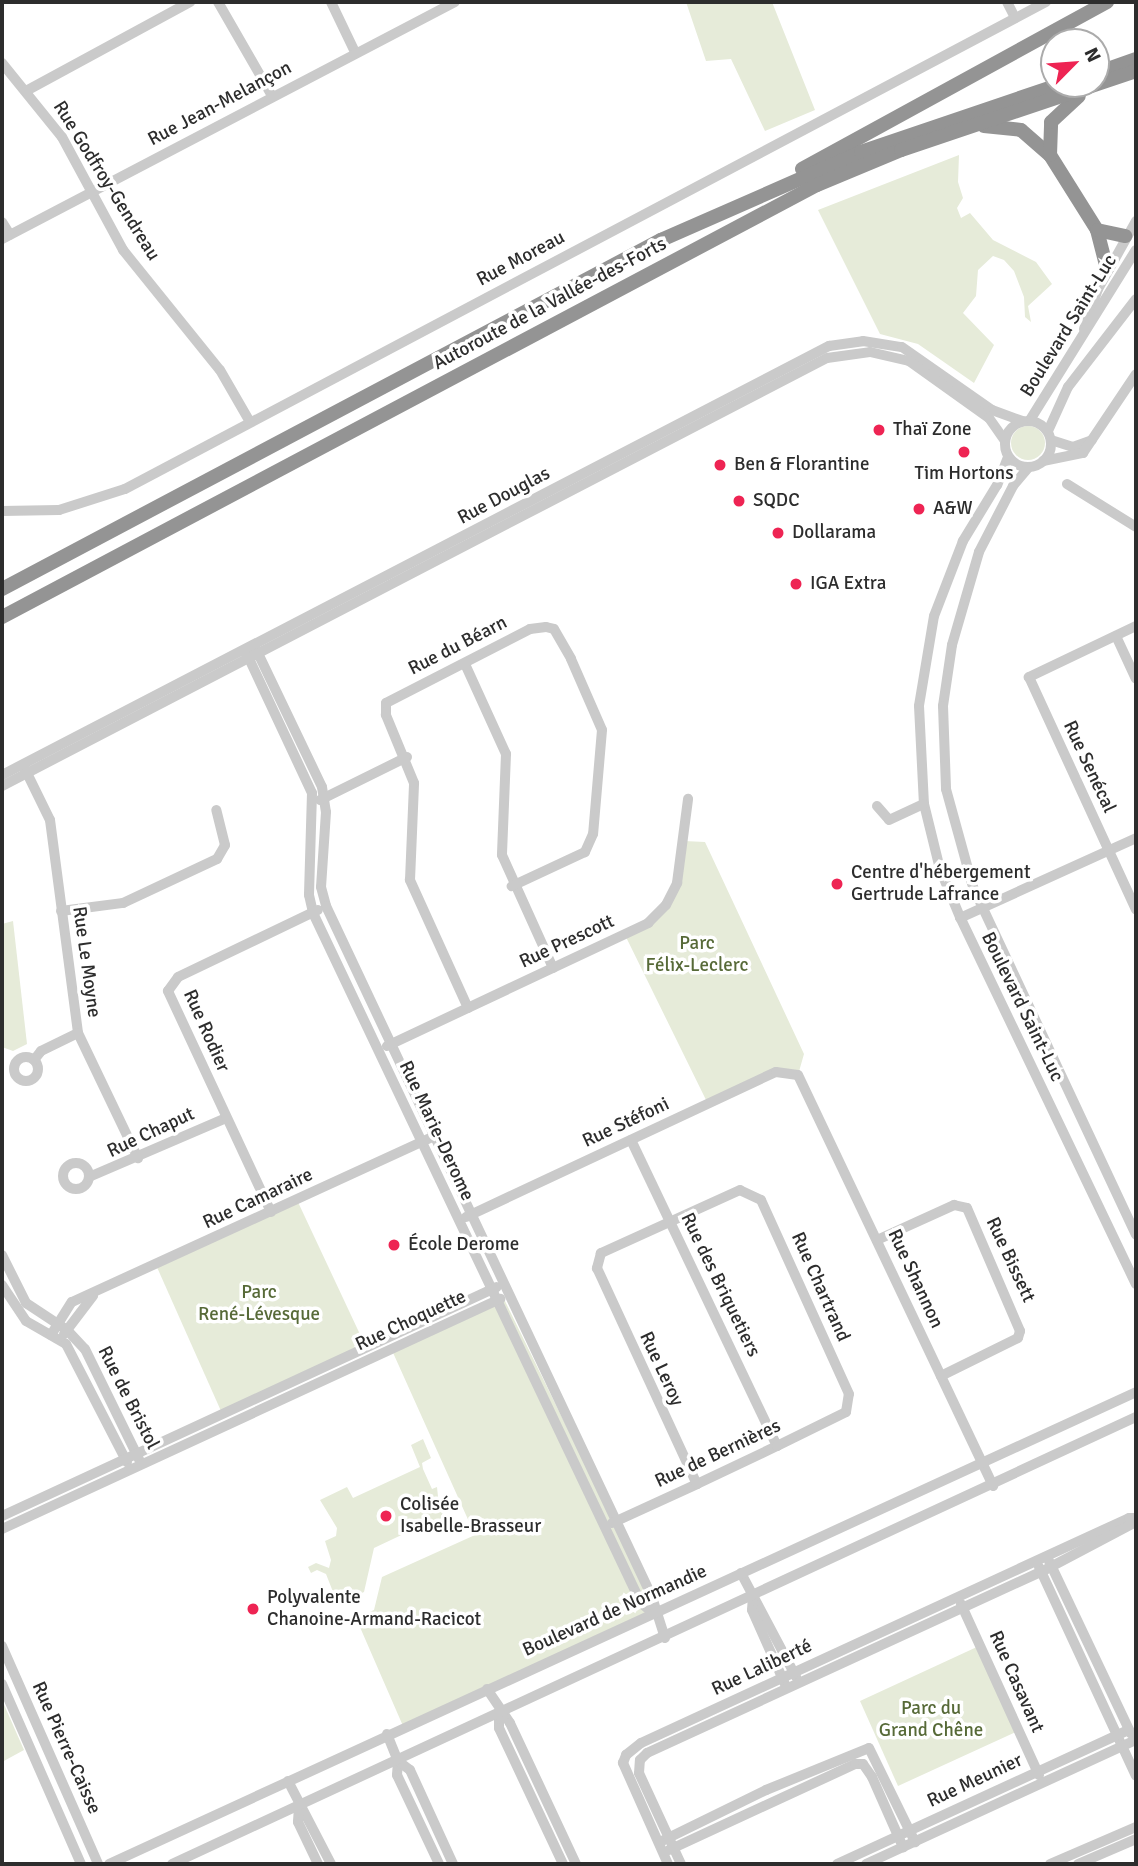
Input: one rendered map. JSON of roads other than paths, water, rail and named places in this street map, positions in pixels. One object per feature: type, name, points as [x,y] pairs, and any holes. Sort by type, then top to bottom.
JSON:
[{"type":"highway","points":[[759,195],[856,136],[1107,2]]},
{"type":"highway","points":[[1110,68],[1136,58]]},
{"type":"highway","name":"Autoroute de la Vallée-des-Forts","points":[[1110,80],[1136,71]]},
{"type":"highway","name":"Autoroute de la Vallée-des-Forts","points":[[2,589],[615,263],[759,195],[892,140],[1040,91]]},
{"type":"highway","name":"Autoroute de la Vallée-des-Forts","points":[[2,617],[817,185],[970,127],[1058,98]]},
{"type":"highway","points":[[1050,155],[1051,122],[1077,98]]},
{"type":"highway","points":[[970,127],[1016,128],[1050,155],[1097,230],[1107,269]]},
{"type":"highway","points":[[1097,230],[1125,236]]},
{"type":"highway","points":[[2,580],[44,566]]},
{"type":"street","points":[[26,91],[190,2]]},
{"type":"street","points":[[218,2],[272,96]]},
{"type":"street","points":[[331,2],[355,52]]},
{"type":"street","name":"Rue Jean-Melançon","points":[[6,237],[455,2]]},
{"type":"street","points":[[1007,2],[1015,18]]},
{"type":"street","name":"Rue Moreau","points":[[2,511],[48,511],[101,499],[1046,2]]},
{"type":"street","name":"Rue Godfroy-Gendreau","points":[[2,63],[62,137],[95,192],[123,250],[220,369],[250,422]]},
{"type":"street","points":[[1083,333],[1087,311],[1107,269],[1136,221]]},
{"type":"street","points":[[2,222],[6,237]]},
{"type":"street","name":"Boulevard Saint-Luc","points":[[1026,421],[1136,250]]},
{"type":"street","name":"Boulevard Saint-Luc","points":[[1050,435],[1068,387],[1108,341],[1136,299]]},
{"type":"street","name":"Rue Douglas","points":[[2,786],[25,768],[836,344],[863,341],[902,347],[992,410],[1026,421]]},
{"type":"street","name":"Rue Douglas","points":[[250,649],[431,566],[833,356],[870,352],[909,361],[989,418],[1005,441]]},
{"type":"street","points":[[1092,440],[1073,446],[1026,421],[1011,429],[1005,441],[1008,457],[1028,468],[1043,461],[1075,457],[1092,440],[1136,374]]},
{"type":"street","points":[[1043,461],[1050,435]]},
{"type":"street","name":"Boulevard Saint-Luc","points":[[1008,457],[997,485],[963,541],[934,616],[919,706],[924,804],[940,869],[960,918],[1136,1284]]},
{"type":"street","name":"Boulevard Saint-Luc","points":[[1028,468],[1013,486],[979,552],[945,686],[946,789],[959,847],[982,908],[1136,1235]]},
{"type":"street","points":[[1067,484],[1136,527]]},
{"type":"street","points":[[1136,626],[1116,636],[1136,679]]},
{"type":"street","name":"Rue du Béarn","points":[[468,1008],[410,880],[414,783],[407,757],[386,715],[386,703],[530,629],[554,629],[601,730],[590,845],[574,858],[512,886]]},
{"type":"street","name":"Rue Senécal","points":[[1116,636],[1029,677],[1136,910]]},
{"type":"street","name":"Rue Marie-Derome","points":[[250,649],[325,797],[321,887],[326,906],[652,1597],[654,1614],[665,1638]]},
{"type":"street","name":"Rue Marie-Derome","points":[[250,649],[312,793],[309,895],[313,913],[641,1603],[654,1614]]},
{"type":"street","points":[[465,664],[506,754],[502,855],[512,886],[552,968]]},
{"type":"street","points":[[313,804],[407,757]]},
{"type":"street","name":"Rue Douglas","points":[[2,775],[25,768]]},
{"type":"street","name":"Rue Le Moyne","points":[[25,768],[50,820],[78,1033],[138,1158]]},
{"type":"street","name":"Rue Prescott","points":[[378,1050],[648,923],[666,905],[683,861],[688,799]]},
{"type":"street","points":[[877,806],[889,820],[924,804]]},
{"type":"street","points":[[61,911],[123,903],[217,859],[225,845],[216,810]]},
{"type":"street","points":[[960,918],[1136,838]]},
{"type":"street","name":"Rue Rodier","points":[[271,1212],[168,991],[178,977],[326,906]]},
{"type":"street","points":[[34,1060],[41,1051],[78,1033]]},
{"type":"street","name":"Rue Stéfoni","points":[[459,1220],[776,1072],[798,1076],[805,1086]]},
{"type":"street","name":"Rue Shannon","points":[[805,1086],[993,1486]]},
{"type":"street","name":"Rue Chaput","points":[[89,1177],[226,1118]]},
{"type":"street","name":"Rue Camaraire","points":[[56,1337],[96,1293],[434,1136]]},
{"type":"street","name":"Rue des Briquetiers","points":[[631,1140],[777,1446]]},
{"type":"street","name":"Rue Chartrand","points":[[670,1222],[740,1190],[761,1200],[849,1394],[846,1412]]},
{"type":"street","name":"Rue Bissett","points":[[877,1240],[954,1205],[967,1209],[1020,1331],[1018,1338],[941,1376]]},
{"type":"street","name":"Rue Leroy","points":[[670,1222],[601,1253],[597,1268],[697,1484]]},
{"type":"street","name":"Rue de Bristol","points":[[2,1255],[26,1303],[63,1327],[95,1366],[142,1464]]},
{"type":"street","name":"Rue Choquette","points":[[2,1516],[504,1284]]},
{"type":"street","name":"Rue de Bristol","points":[[2,1285],[17,1312],[56,1337],[76,1360],[130,1470]]},
{"type":"street","name":"Rue Choquette","points":[[2,1529],[509,1295]]},
{"type":"street","points":[[323,1368],[328,1378]]},
{"type":"street","name":"Boulevard de Normandie","points":[[109,1864],[1136,1392]]},
{"type":"street","name":"Rue de Bernières","points":[[605,1527],[846,1412]]},
{"type":"street","points":[[172,1864],[1136,1418]]},
{"type":"street","points":[[209,1419],[214,1431]]},
{"type":"street","name":"Rue Laliberté","points":[[640,1760],[963,1609],[1039,1567],[1136,1520]]},
{"type":"street","points":[[1049,1562],[1135,1744]]},
{"type":"street","points":[[1039,1567],[1136,1776]]},
{"type":"street","name":"Rue Laliberté","points":[[625,1756],[641,1743],[958,1597],[1039,1567]]},
{"type":"street","points":[[741,1573],[753,1596],[762,1605],[799,1684]]},
{"type":"street","points":[[753,1596],[752,1610],[787,1689]]},
{"type":"street","name":"Rue Casavant","points":[[958,1597],[1042,1782]]},
{"type":"street","points":[[917,1616],[922,1628]]},
{"type":"street","name":"Rue Pierre-Caisse","points":[[2,1646],[98,1864]]},
{"type":"street","points":[[1079,1653],[1090,1648]]},
{"type":"street","name":"Rue Pierre-Caisse","points":[[2,1684],[81,1864]]},
{"type":"street","points":[[6,1695],[21,1689]]},
{"type":"street","points":[[487,1689],[499,1713],[510,1723],[558,1841],[563,1864]]},
{"type":"street","name":"Rue Meunier","points":[[837,1864],[1129,1730]]},
{"type":"street","points":[[387,1734],[398,1760],[397,1775],[439,1864]]},
{"type":"street","points":[[29,1745],[43,1740]]},
{"type":"street","name":"Rue Meunier","points":[[866,1864],[1122,1746],[1135,1744]]},
{"type":"street","points":[[663,1840],[766,1790],[869,1748]]},
{"type":"street","points":[[869,1748],[863,1764],[904,1847]]},
{"type":"street","points":[[869,1748],[915,1842]]},
{"type":"street","points":[[668,1864],[663,1853],[663,1840],[639,1773],[640,1760],[625,1756],[628,1776],[663,1840],[673,1848],[681,1864]]},
{"type":"street","points":[[398,1760],[410,1770],[453,1864]]},
{"type":"street","points":[[663,1853],[771,1801],[863,1764]]},
{"type":"street","points":[[288,1781],[299,1807],[331,1864]]},
{"type":"street","points":[[48,1790],[63,1784]]},
{"type":"street","points":[[766,1790],[771,1801]]},
{"type":"street","points":[[299,1807],[298,1822],[318,1864]]},
{"type":"street","points":[[62,1820],[76,1814]]},
{"type":"street","points":[[1055,1863],[1136,1827]]},
{"type":"street","points":[[1078,1864],[1136,1839]]},
{"type":"street","points":[[558,1841],[576,1864]]},
{"type":"place","name":"Thaï Zone","points":[[879,430]]},
{"type":"place","name":"Tim Hortons","points":[[964,452]]},
{"type":"place","name":"Ben & Florantine","points":[[720,465]]},
{"type":"place","name":"SQDC","points":[[739,501]]},
{"type":"place","name":"A&W","points":[[919,509]]},
{"type":"place","name":"Dollarama","points":[[778,533]]},
{"type":"place","name":"IGA Extra","points":[[796,584]]},
{"type":"place","name":"Centre d'hébergement Gertrude Lafrance","points":[[837,884]]},
{"type":"place","name":"École Derome","points":[[394,1245]]},
{"type":"place","name":"Colisée Isabelle-Brasseur","points":[[386,1516]]},
{"type":"place","name":"Polyvalente Chanoine-Armand-Racicot","points":[[253,1609]]},
{"type":"park label","name":"Parc Félix-Leclerc","points":[[697,955]]},
{"type":"park label","name":"Parc René-Lévesque","points":[[259,1304]]},
{"type":"park label","name":"Parc du Grand Chêne","points":[[931,1720]]}]
